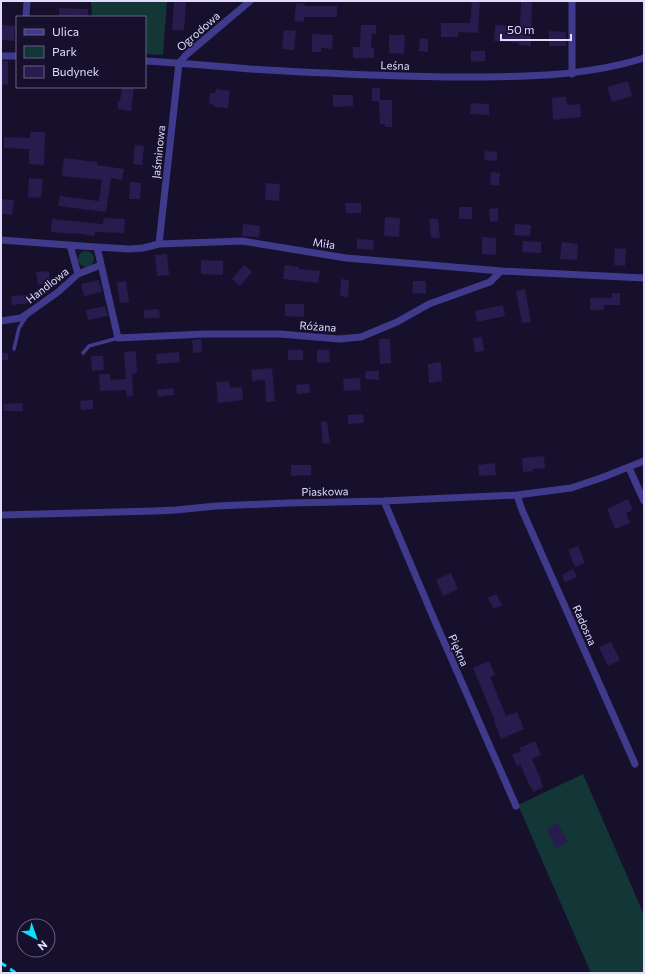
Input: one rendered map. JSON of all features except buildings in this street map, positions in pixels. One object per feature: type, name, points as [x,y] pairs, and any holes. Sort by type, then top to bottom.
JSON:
[{"type":"street","points":[[26,16],[27,1]]},
{"type":"street","name":"Ogrodowa","points":[[179,63],[186,55],[250,1]]},
{"type":"street","points":[[572,1],[572,74]]},
{"type":"street","points":[[1,56],[16,56]]},
{"type":"street","name":"Leśna","points":[[146,61],[251,69],[397,76],[470,77],[572,74],[628,63],[644,58]]},
{"type":"street","name":"Jaśminowa","points":[[159,244],[179,63]]},
{"type":"street","name":"Miła","points":[[1,240],[129,249],[144,248],[159,244],[242,241],[346,258],[502,271],[644,278]]},
{"type":"street","name":"Handlowa","points":[[1,321],[21,318],[58,292],[78,274],[70,245]]},
{"type":"street","points":[[97,247],[118,338]]},
{"type":"street","points":[[78,274],[101,265]]},
{"type":"street","name":"Różana","points":[[118,338],[204,334],[280,334],[338,339],[361,337],[397,322],[430,304],[490,282],[502,271]]},
{"type":"street","name":"Piaskowa","points":[[1,515],[155,511],[216,506],[517,495],[570,488],[629,468],[644,461]]},
{"type":"street","points":[[629,468],[644,501]]},
{"type":"street","name":"Radosna","points":[[517,495],[522,510],[635,764]]},
{"type":"street","name":"Piękna","points":[[384,501],[434,620],[516,806]]},
{"type":"lane","points":[[14,349],[19,328],[27,314]]},
{"type":"lane","name":"Różana","points":[[83,353],[89,346],[118,338]]},
{"type":"green space","points":[[91,1],[167,1],[163,55],[146,54],[146,16],[92,16]]},
{"type":"green space","points":[[83,251],[89,251],[94,256],[92,265],[89,267],[83,267],[78,262],[78,256]]},
{"type":"green space","points":[[583,774],[644,915],[644,973],[591,973],[518,805]]},
{"type":"railway","points":[[1,963],[16,973]]}]
